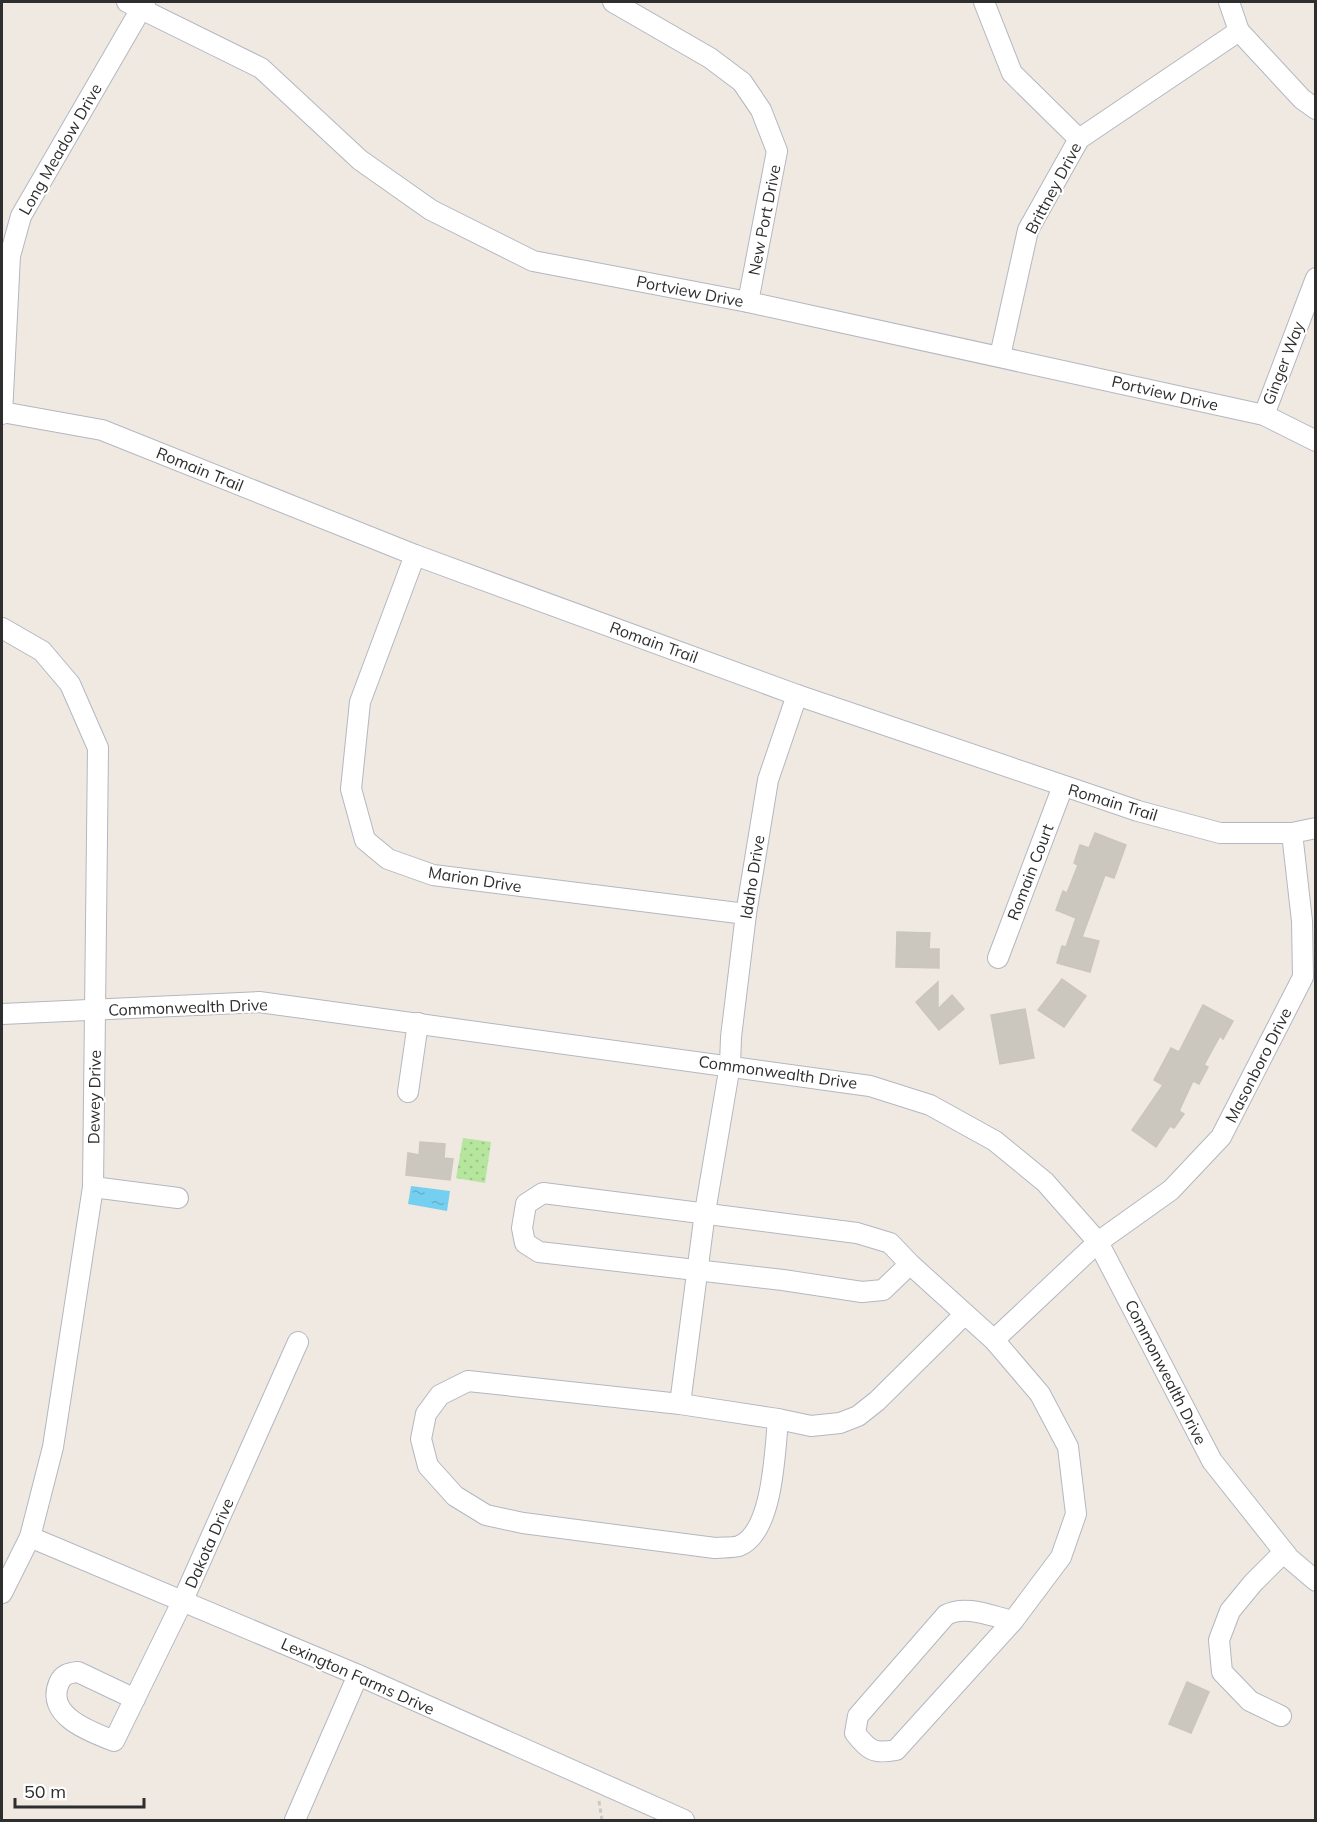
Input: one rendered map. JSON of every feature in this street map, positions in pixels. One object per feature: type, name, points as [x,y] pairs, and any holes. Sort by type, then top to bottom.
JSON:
[{"type":"street","name":"New Port Drive","points":[[613,2],[710,58],[742,82],[761,110],[777,151],[748,302]]},
{"type":"street","points":[[984,2],[1012,73],[1078,139]]},
{"type":"street","points":[[1229,2],[1239,31],[1302,99],[1316,109]]},
{"type":"street","name":"Portview Drive","points":[[137,4],[261,68],[360,160],[378,173],[431,210],[533,261],[748,302],[1263,415],[1316,441]]},
{"type":"street","name":"Long Meadow Drive","points":[[2,413],[10,256],[21,216],[137,4]]},
{"type":"street","name":"Brittney Drive","points":[[1000,356],[1028,230],[1078,139],[1239,31]]},
{"type":"street","name":"Ginger Way","points":[[1263,415],[1316,278]]},
{"type":"street","name":"Romain Trail","points":[[2,413],[102,430],[415,555],[797,695],[1138,812],[1220,833],[1292,833],[1316,828]]},
{"type":"street","name":"Marion Drive","points":[[415,555],[360,702],[351,789],[365,840],[388,859],[433,875],[746,915]]},
{"type":"street","name":"Dewey Drive","points":[[2,628],[42,651],[70,684],[98,748],[93,1187],[53,1447],[30,1537],[2,1593]]},
{"type":"street","name":"Idaho Drive","points":[[680,1404],[705,1212],[730,1065],[731,1036],[746,915],[768,780],[797,695]]},
{"type":"street","name":"Romain Court","points":[[998,958],[1063,786]]},
{"type":"street","name":"Masonboro Drive","points":[[994,1340],[1098,1242],[1171,1190],[1221,1137],[1303,977],[1302,921],[1292,833]]},
{"type":"street","name":"Commonwealth Drive","points":[[2,1014],[259,1002],[870,1086],[930,1105],[996,1141],[1046,1182],[1098,1242],[1212,1461],[1284,1552],[1316,1581]]},
{"type":"street","points":[[408,1092],[418,1023]]},
{"type":"street","points":[[93,1187],[178,1198]]},
{"type":"street","points":[[910,1264],[883,1290],[862,1292],[540,1252],[525,1243],[522,1228],[526,1204],[543,1193],[857,1233],[890,1243],[994,1340],[1040,1394],[1068,1447],[1076,1514],[1061,1557],[1013,1621],[896,1750],[879,1753],[864,1745],[855,1733],[858,1716],[946,1616],[954,1611],[968,1611],[1013,1621]]},
{"type":"street","points":[[778,1419],[771,1489],[758,1529],[740,1546],[715,1548],[523,1523],[486,1515],[455,1496],[428,1466],[421,1439],[426,1414],[440,1395],[468,1381],[680,1404],[778,1419],[811,1426],[840,1423],[858,1416],[878,1401],[965,1314]]},
{"type":"street","name":"Dakota Drive","points":[[135,1699],[78,1672],[69,1673],[62,1678],[56,1697],[61,1710],[85,1729],[114,1741],[135,1699],[183,1600],[298,1342]]},
{"type":"street","name":"Lexington Farms Drive","points":[[30,1537],[358,1675],[684,1821]]},
{"type":"street","points":[[1281,1716],[1250,1701],[1222,1672],[1219,1640],[1230,1611],[1253,1583],[1284,1552]]},
{"type":"street","points":[[296,1821],[358,1675]]},
{"type":"green space","points":[[463,1138],[491,1142],[485,1183],[456,1178]]},
{"type":"water","points":[[411,1186],[450,1191],[447,1211],[408,1204]]},
{"type":"building","points":[[1095,833],[1126,845],[1114,878],[1105,875],[1082,937],[1099,941],[1090,972],[1057,963],[1062,946],[1066,947],[1076,918],[1056,910],[1063,891],[1067,893],[1078,865],[1074,863],[1080,845],[1089,848]]},
{"type":"building","points":[[897,932],[930,933],[929,949],[939,949],[939,968],[896,967]]},
{"type":"building","points":[[1062,979],[1086,996],[1064,1027],[1038,1010]]},
{"type":"building","points":[[938,982],[938,1009],[952,995],[964,1009],[939,1030],[916,1002]]},
{"type":"building","points":[[1203,1005],[1233,1021],[1223,1039],[1220,1036],[1204,1065],[1208,1067],[1199,1084],[1193,1081],[1179,1111],[1184,1114],[1174,1128],[1170,1126],[1156,1147],[1132,1130],[1163,1085],[1154,1080],[1171,1048],[1179,1052]]},
{"type":"building","points":[[1025,1009],[1034,1058],[1000,1064],[991,1015]]},
{"type":"building","points":[[420,1142],[445,1144],[444,1158],[453,1159],[450,1180],[406,1175],[408,1153],[419,1155]]},
{"type":"building","points":[[1187,1682],[1209,1692],[1191,1733],[1169,1724]]}]
